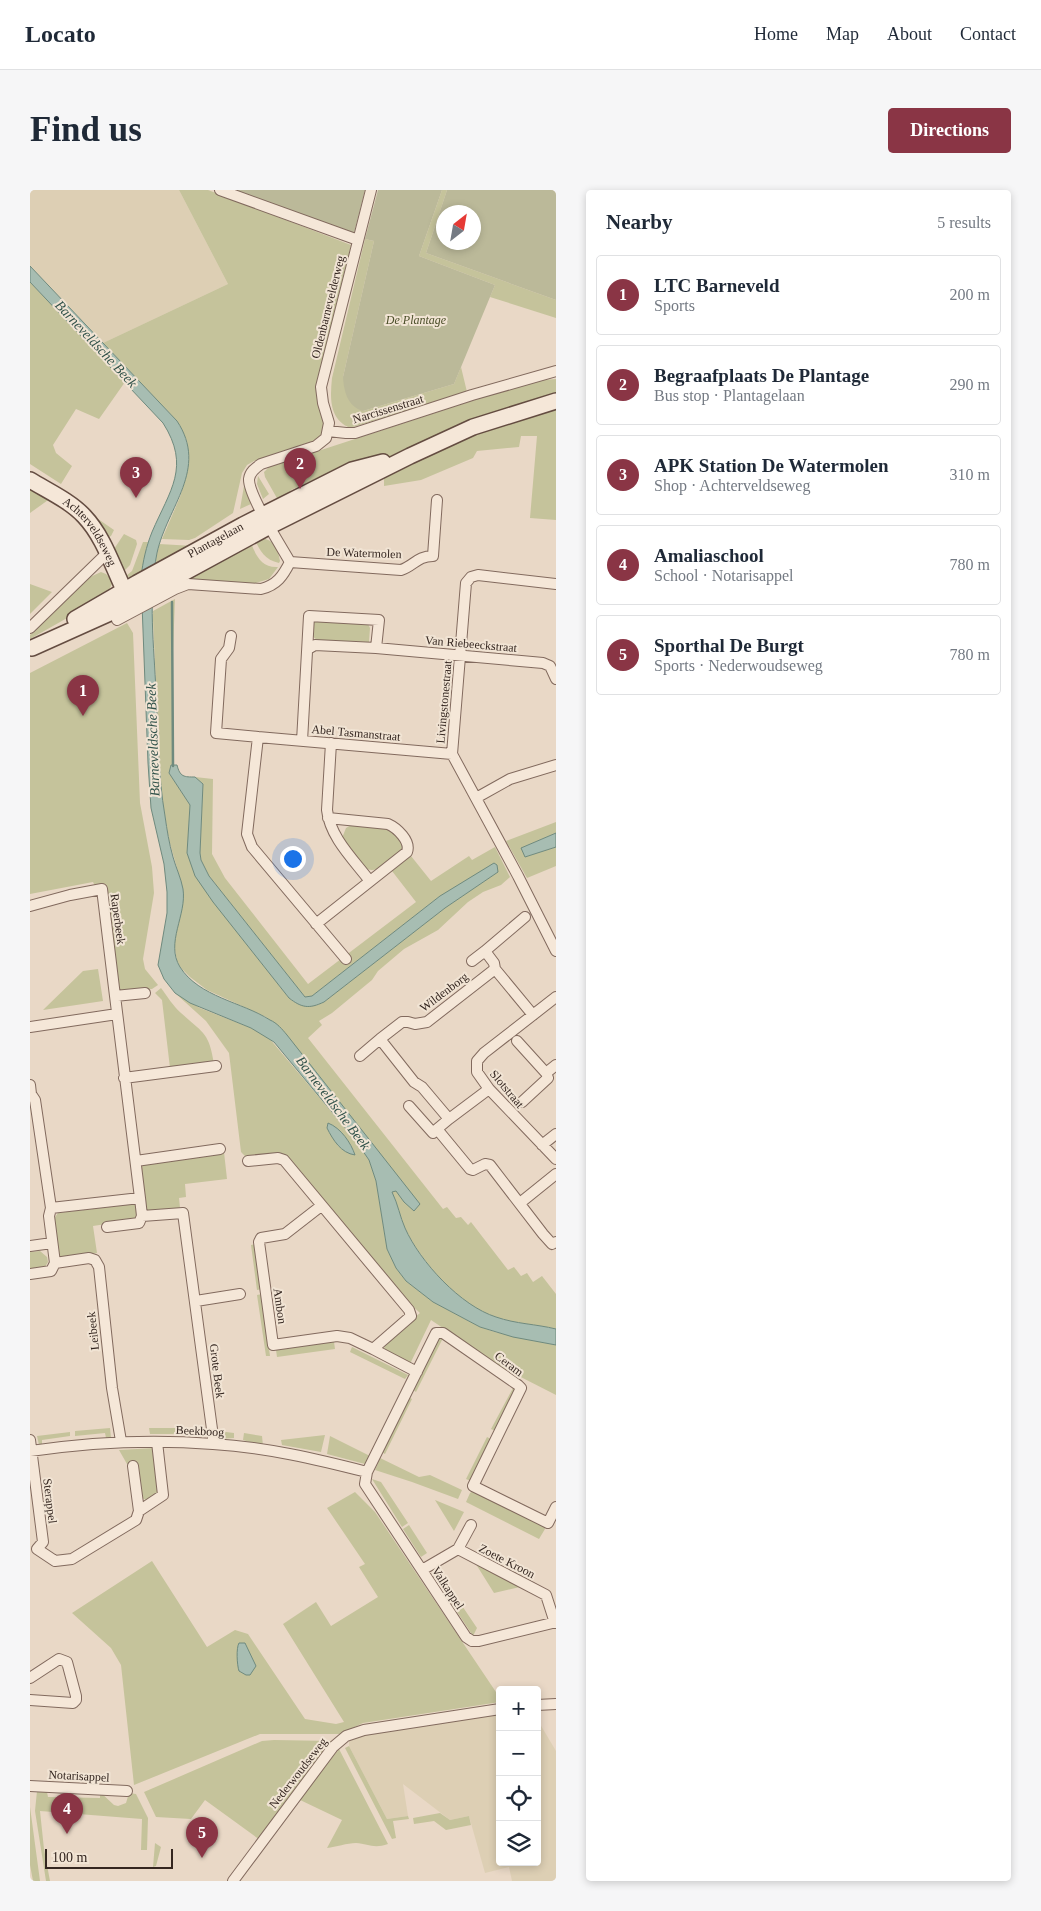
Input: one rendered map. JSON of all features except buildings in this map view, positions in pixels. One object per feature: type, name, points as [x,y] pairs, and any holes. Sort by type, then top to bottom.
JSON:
[{"type":"main road","name":"Plantagelaan","points":[[31,649],[156,587],[352,470],[410,456],[473,427],[556,401]]},
{"type":"main road","name":"Achterveldseweg","points":[[30,480],[76,508],[86,517],[99,536],[133,597]]},
{"type":"street","points":[[220,190],[358,240]]},
{"type":"street","name":"Oldenbarnevelderweg","points":[[328,431],[329,423],[323,403],[321,387],[371,190]]},
{"type":"street","name":"Narcissenstraat","points":[[328,431],[346,434],[355,433],[472,395],[556,371]]},
{"type":"street","points":[[290,562],[250,485],[252,472],[262,464],[316,446],[326,438],[328,431]]},
{"type":"street","name":"De Watermolen","points":[[290,562],[405,569],[420,557],[433,556],[437,500]]},
{"type":"street","points":[[30,628],[107,553]]},
{"type":"street","name":"Plantagelaan","points":[[117,620],[133,597],[156,587],[175,589],[194,584],[261,589],[269,587],[280,580],[290,562]]},
{"type":"street","name":"Livingstonestraat","points":[[556,584],[478,574],[471,577],[466,583],[452,754],[556,951]]},
{"type":"street","points":[[302,740],[309,616],[379,620],[376,648]]},
{"type":"street","name":"Abel Tasmanstraat","points":[[231,636],[229,648],[221,659],[216,733],[452,754]]},
{"type":"street","name":"Van Riebeeckstraat","points":[[308,649],[315,645],[376,648],[543,663],[550,666],[556,679]]},
{"type":"street","points":[[258,737],[247,834],[252,846],[346,959]]},
{"type":"street","points":[[332,743],[328,818],[333,833],[369,880]]},
{"type":"street","points":[[476,798],[510,780],[556,765]]},
{"type":"street","points":[[316,924],[369,880],[407,852],[409,848],[394,826],[328,818]]},
{"type":"street","name":"Raperbeek","points":[[30,906],[70,895],[102,889],[115,996]]},
{"type":"street","name":"Wildenborg","points":[[472,961],[524,918]]},
{"type":"street","points":[[485,951],[494,963],[495,969],[533,1015]]},
{"type":"street","name":"Wildenborg","points":[[360,1056],[402,1022],[416,1024],[427,1022],[495,969]]},
{"type":"street","points":[[142,1216],[115,996],[145,993]]},
{"type":"street","name":"Slotstraat","points":[[556,997],[484,1053],[477,1061],[477,1072],[489,1089],[556,1159]]},
{"type":"street","points":[[30,1027],[116,1014]]},
{"type":"street","points":[[380,1039],[414,1082],[422,1087],[449,1120]]},
{"type":"street","points":[[517,1042],[546,1073],[548,1078],[522,1102]]},
{"type":"street","points":[[546,1073],[556,1065]]},
{"type":"street","points":[[124,1078],[216,1066]]},
{"type":"street","points":[[410,1106],[433,1133],[489,1089]]},
{"type":"street","points":[[30,1091],[35,1100],[51,1208],[49,1216],[55,1263]]},
{"type":"street","points":[[437,1129],[470,1169],[473,1170],[485,1164],[490,1165],[552,1244],[556,1242]]},
{"type":"street","points":[[542,1146],[556,1134]]},
{"type":"street","points":[[136,1161],[220,1149]]},
{"type":"street","points":[[248,1161],[278,1158],[284,1160],[409,1310],[411,1316],[373,1349]]},
{"type":"street","points":[[520,1203],[556,1174]]},
{"type":"street","points":[[51,1208],[140,1198]]},
{"type":"street","name":"Ambon","points":[[321,1206],[285,1234],[261,1238],[259,1242],[273,1345],[338,1336],[350,1338],[417,1372]]},
{"type":"street","name":"Grote Beek","points":[[107,1227],[139,1222],[142,1216],[183,1213],[214,1444]]},
{"type":"street","points":[[30,1246],[52,1243]]},
{"type":"street","name":"Leibeek","points":[[30,1274],[51,1271],[55,1263],[89,1258],[95,1260],[99,1267],[112,1388],[121,1442]]},
{"type":"street","points":[[196,1301],[240,1294]]},
{"type":"street","name":"Ceram","points":[[367,1472],[436,1333],[443,1333],[518,1384],[520,1388],[473,1486],[548,1523],[556,1507]]},
{"type":"street","name":"Beekboog","points":[[30,1447],[121,1442],[214,1444],[274,1451],[367,1472]]},
{"type":"street","name":"Sterappel","points":[[30,1447],[43,1542],[34,1549],[55,1561],[72,1559],[136,1520],[139,1511],[163,1495],[158,1442]]},
{"type":"street","points":[[133,1466],[139,1511]]},
{"type":"street","name":"Valkappel","points":[[367,1472],[365,1484],[466,1637],[472,1641],[479,1641],[555,1622]]},
{"type":"street","name":"Zoete Kroon","points":[[471,1525],[458,1549],[546,1595],[555,1622]]},
{"type":"street","points":[[422,1570],[458,1549]]},
{"type":"street","points":[[30,1678],[59,1659],[64,1660],[67,1662],[76,1696],[76,1700],[73,1703],[30,1700]]},
{"type":"street","points":[[541,1705],[556,1704]]},
{"type":"street","name":"Nederwoudseweg","points":[[232,1881],[323,1758],[343,1738],[364,1730],[496,1710]]},
{"type":"street","name":"Notarisappel","points":[[30,1786],[127,1790]]},
{"type":"shaded area","points":[[30,190],[179,190],[228,284],[103,343],[30,266]]},
{"type":"shaded area","points":[[179,190],[208,190],[351,245],[316,388],[324,422],[323,432],[320,437],[313,441],[247,465],[242,473],[233,513],[189,540],[162,539],[180,497],[186,477],[189,460],[187,441],[177,421],[103,343],[228,284]]},
{"type":"shaded area","points":[[442,190],[447,190],[442,205],[437,205]]},
{"type":"shaded area","points":[[436,207],[436,223],[426,253],[556,300],[556,318],[490,297],[495,285],[419,256]]},
{"type":"shaded area","points":[[365,239],[374,241],[343,377],[363,411],[454,384],[461,367],[467,392],[350,428],[338,419],[332,407],[331,386]]},
{"type":"shaded area","points":[[30,282],[125,382],[99,419],[76,409],[53,445],[56,453],[72,466],[61,484],[30,464]]},
{"type":"shaded area","points":[[556,379],[556,394],[476,418],[395,455],[319,483],[319,477],[291,490],[286,497],[278,500],[265,477],[264,472],[269,467],[493,394],[543,380]]},
{"type":"shaded area","points":[[556,408],[556,520],[530,518],[537,436],[521,436],[519,447],[477,451],[473,458],[421,480],[384,486],[384,477],[478,434]]},
{"type":"shaded area","points":[[258,476],[269,494],[263,499],[257,484]]},
{"type":"shaded area","points":[[30,486],[51,498],[30,513]]},
{"type":"shaded area","points":[[244,486],[251,504],[240,509]]},
{"type":"shaded area","points":[[85,510],[114,530],[111,536],[106,538]]},
{"type":"shaded area","points":[[238,518],[241,523],[154,570],[159,544],[194,546]]},
{"type":"shaded area","points":[[124,534],[136,540],[137,544],[130,565],[123,572],[112,552]]},
{"type":"shaded area","points":[[260,538],[269,540],[274,545],[279,557],[279,563],[270,560],[261,551],[255,540]]},
{"type":"shaded area","points":[[143,542],[148,542],[141,577],[135,579],[126,576],[132,571]]},
{"type":"shaded area","points":[[251,543],[260,560],[268,566],[278,567],[269,579],[252,584],[182,582]]},
{"type":"shaded area","points":[[101,572],[112,580],[106,596],[30,639],[30,635],[88,578]]},
{"type":"shaded area","points":[[30,584],[52,592],[30,614]]},
{"type":"shaded area","points":[[175,599],[172,676],[174,765],[171,765],[169,773],[190,805],[187,853],[209,896],[289,998],[306,1006],[324,1002],[445,908],[498,872],[440,896],[312,996],[305,997],[209,876],[201,860],[203,784],[195,777],[213,779],[212,854],[225,878],[308,984],[416,902],[392,871],[411,856],[431,881],[469,856],[472,860],[495,847],[510,877],[501,885],[483,892],[468,902],[438,930],[404,949],[378,971],[372,980],[332,1013],[319,1021],[322,1025],[308,1038],[443,1209],[447,1207],[456,1218],[461,1217],[468,1225],[471,1222],[508,1270],[514,1267],[521,1276],[527,1273],[533,1282],[542,1276],[556,1294],[556,1329],[496,1317],[469,1303],[443,1281],[431,1268],[412,1241],[403,1224],[392,1192],[396,1190],[408,1207],[287,1035],[266,1017],[207,990],[190,977],[177,961],[174,944],[183,900],[183,889],[169,840],[161,791],[153,620],[153,611]]},
{"type":"shaded area","points":[[314,622],[368,624],[370,628],[369,642],[317,640],[311,635],[311,629]]},
{"type":"shaded area","points":[[127,623],[133,633],[140,803],[152,867],[154,893],[143,959],[145,969],[158,985],[152,989],[120,991],[106,884],[95,886],[93,882],[30,894],[30,673]]},
{"type":"shaded area","points":[[556,822],[556,833],[522,848],[525,857],[556,847],[556,866],[527,878],[506,841]]},
{"type":"shaded area","points":[[353,824],[392,828],[404,846],[404,850],[375,870],[369,869],[358,860],[342,838],[346,828]]},
{"type":"shaded area","points":[[98,969],[103,1001],[43,1010],[83,971]]},
{"type":"shaded area","points":[[161,988],[178,1010],[204,1034],[210,1045],[214,1064],[170,1068],[162,1000],[155,993]]},
{"type":"shaded area","points":[[175,993],[200,1008],[251,1028],[269,1038],[356,1141],[369,1160],[376,1181],[387,1249],[396,1268],[406,1281],[433,1302],[480,1327],[556,1345],[556,1395],[501,1367],[431,1320],[410,1364],[384,1350],[385,1343],[420,1313],[393,1288],[285,1155],[246,1157],[241,1152],[229,1053],[206,1021]],"holes":[[[328,1123],[338,1130],[352,1147],[339,1147],[327,1128]]]},
{"type":"shaded area","points":[[224,1152],[227,1179],[185,1184],[186,1197],[179,1198],[180,1208],[146,1212],[140,1162]]},
{"type":"shaded area","points":[[135,1204],[139,1211],[138,1219],[93,1226],[97,1253],[62,1258],[57,1255],[53,1220],[58,1213]]},
{"type":"shaded area","points":[[256,1244],[262,1289],[257,1290],[251,1245]]},
{"type":"shaded area","points":[[40,1251],[47,1257],[48,1262],[45,1267],[30,1270],[30,1252]]},
{"type":"shaded area","points":[[262,1294],[270,1356],[266,1356],[257,1295]]},
{"type":"shaded area","points":[[439,1336],[443,1338],[416,1392],[412,1389]]},
{"type":"shaded area","points":[[334,1342],[335,1349],[277,1357],[276,1350]]},
{"type":"shaded area","points":[[352,1347],[408,1375],[405,1379],[350,1352]]},
{"type":"shaded area","points":[[513,1388],[516,1391],[496,1431],[491,1429]]},
{"type":"shaded area","points":[[408,1397],[412,1399],[385,1454],[381,1452]]},
{"type":"shaded area","points":[[110,1428],[111,1438],[106,1438],[105,1433],[75,1436],[75,1431]]},
{"type":"shaded area","points":[[149,1428],[181,1428],[181,1434],[150,1434]]},
{"type":"shaded area","points":[[218,1431],[234,1433],[234,1438],[218,1439]]},
{"type":"shaded area","points":[[70,1432],[70,1436],[42,1440],[42,1444],[39,1445],[37,1436]]},
{"type":"shaded area","points":[[244,1433],[262,1436],[263,1446],[243,1440]]},
{"type":"shaded area","points":[[325,1435],[321,1452],[282,1445],[281,1440]]},
{"type":"shaded area","points":[[330,1436],[370,1456],[365,1464],[327,1454]]},
{"type":"shaded area","points":[[487,1437],[491,1439],[471,1481],[466,1479]]},
{"type":"shaded area","points":[[155,1448],[159,1494],[148,1501],[142,1498],[137,1464],[127,1464],[119,1450]]},
{"type":"shaded area","points":[[380,1458],[419,1477],[430,1475],[462,1490],[458,1499],[375,1470]]},
{"type":"shaded area","points":[[372,1479],[381,1482],[408,1523],[402,1527]]},
{"type":"shaded area","points":[[473,1491],[544,1525],[545,1529],[539,1539],[466,1502]]},
{"type":"shaded area","points":[[355,1492],[375,1512],[496,1692],[496,1703],[363,1723],[340,1734],[260,1734],[134,1785],[121,1665],[111,1648],[72,1613],[152,1561],[207,1647],[235,1630],[248,1634],[305,1719],[336,1724],[344,1722],[283,1624],[316,1602],[331,1626],[378,1597],[359,1567],[365,1564],[327,1508]]},
{"type":"shaded area","points":[[435,1500],[464,1512],[454,1531]]},
{"type":"shaded area","points":[[409,1525],[427,1553],[421,1557],[403,1529]]},
{"type":"shaded area","points":[[474,1561],[520,1587],[494,1593]]},
{"type":"shaded area","points":[[442,1576],[477,1628],[473,1636],[436,1580]]},
{"type":"shaded area","points":[[496,1714],[496,1866],[541,1866],[541,1726],[556,1751],[556,1881],[512,1881],[509,1867],[485,1873],[469,1816],[450,1820],[403,1784],[408,1816],[387,1819],[349,1746],[349,1741],[352,1739],[374,1733]]},
{"type":"shaded area","points":[[262,1741],[333,1741],[260,1840],[205,1800],[191,1819],[156,1817],[144,1792]]},
{"type":"shaded area","points":[[349,1746],[387,1819],[408,1816],[409,1819],[393,1821],[396,1838],[392,1839],[345,1748]]},
{"type":"shaded area","points":[[339,1749],[388,1844],[375,1846],[353,1843],[327,1848],[342,1820],[298,1799]]},
{"type":"shaded area","points":[[37,1791],[47,1792],[48,1797],[100,1798],[100,1792],[114,1805],[118,1806],[126,1803],[129,1793],[136,1794],[148,1818],[147,1850],[141,1850],[142,1819],[40,1811],[50,1881],[46,1881],[35,1811]]},
{"type":"shaded area","points":[[30,1807],[40,1881],[33,1881],[30,1865]]},
{"type":"shaded area","points":[[440,1813],[450,1820],[469,1816],[471,1825],[446,1830],[434,1821],[414,1824],[413,1818]]},
{"type":"shaded area","points":[[155,1843],[161,1847],[156,1866],[153,1867]]},
{"type":"green space","points":[[234,190],[365,190],[354,233]]},
{"type":"green space","name":"De Plantage","points":[[378,190],[442,190],[419,256],[495,285],[454,384],[363,411],[353,406],[347,397],[343,377],[374,241],[365,239]]},
{"type":"green space","points":[[447,190],[556,190],[556,300],[426,253],[436,223],[436,250],[481,250],[481,205],[442,205]]},
{"type":"water","name":"Barneveldsche Beek","points":[[30,266],[177,421],[186,439],[189,455],[187,472],[183,488],[162,536],[157,553],[152,605],[161,785],[169,842],[183,889],[182,909],[175,939],[176,958],[180,967],[188,977],[209,992],[273,1021],[287,1035],[420,1204],[414,1211],[396,1191],[392,1192],[403,1224],[412,1241],[431,1268],[443,1281],[469,1303],[496,1317],[556,1329],[556,1345],[513,1337],[480,1327],[433,1302],[406,1281],[396,1268],[387,1249],[376,1181],[369,1160],[356,1141],[274,1042],[251,1028],[190,1003],[175,993],[164,979],[158,965],[167,913],[167,892],[164,864],[151,808],[141,577],[150,538],[175,478],[177,466],[176,453],[163,423],[30,282]]},
{"type":"water","points":[[171,765],[177,765],[183,776],[195,777],[203,784],[200,853],[201,860],[209,876],[305,997],[312,996],[440,896],[494,863],[497,865],[498,872],[445,908],[324,1002],[314,1006],[302,1006],[289,998],[213,902],[195,876],[187,853],[190,805],[169,773]]},
{"type":"water","points":[[556,833],[556,847],[525,857],[521,848]]},
{"type":"water","points":[[328,1123],[345,1136],[355,1155],[346,1152],[338,1145],[327,1128]]},
{"type":"water","points":[[239,1643],[245,1643],[256,1666],[250,1675],[239,1671],[237,1649]]},
{"type":"waterway","points":[[172,602],[173,766]]},
{"type":"place","name":"Begraafplaats De Plantage","points":[[300,489]]},
{"type":"place","name":"APK Station De Watermolen","points":[[136,498]]},
{"type":"place","name":"LTC Barneveld","points":[[83,716]]},
{"type":"place","name":"Amaliaschool","points":[[67,1834]]},
{"type":"place","name":"Sporthal De Burgt","points":[[202,1858]]}]
